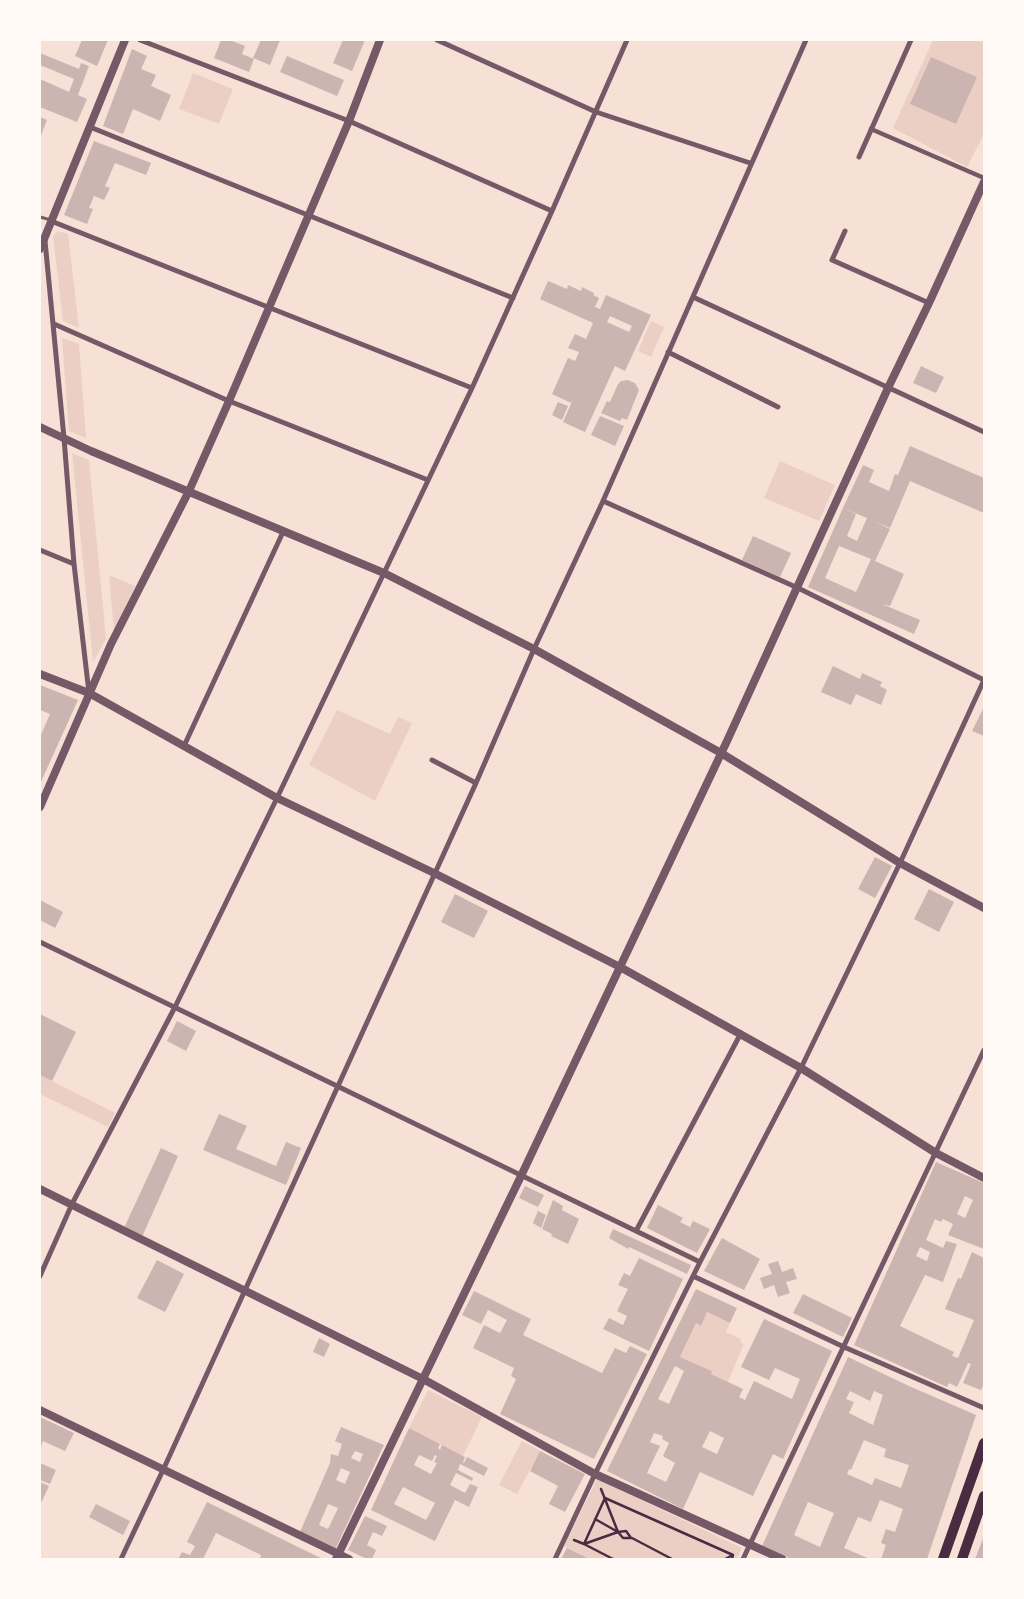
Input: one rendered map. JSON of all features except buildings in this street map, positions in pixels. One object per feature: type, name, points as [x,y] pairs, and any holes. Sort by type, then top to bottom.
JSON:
[{"type":"main road","points":[[943,1559],[984,1443]]},
{"type":"main road","points":[[962,1559],[984,1496]]},
{"type":"street","points":[[40,249],[42,237],[51,221],[125,40]]},
{"type":"street","points":[[140,40],[349,121],[552,211]]},
{"type":"street","points":[[40,808],[89,693],[189,491],[229,401],[349,121],[380,40]]},
{"type":"street","points":[[436,40],[596,112],[750,163]]},
{"type":"street","points":[[40,1276],[72,1204],[175,1007],[277,798],[472,388],[627,40]]},
{"type":"street","points":[[120,1559],[164,1468],[476,782],[806,40]]},
{"type":"street","points":[[859,157],[911,40]]},
{"type":"street","points":[[90,127],[513,298]]},
{"type":"street","points":[[871,128],[984,178]]},
{"type":"street","points":[[337,1556],[521,1176],[721,753],[984,182]]},
{"type":"street","points":[[51,221],[472,388]]},
{"type":"street","points":[[845,231],[832,260],[929,303]]},
{"type":"street","points":[[42,237],[54,324],[74,564],[89,693]]},
{"type":"street","points":[[693,297],[984,432]]},
{"type":"street","points":[[54,324],[229,401],[428,480]]},
{"type":"street","points":[[668,352],[778,407]]},
{"type":"street","points":[[40,427],[283,532],[384,573],[534,649],[721,753],[900,862],[984,908]]},
{"type":"street","points":[[555,1559],[700,1262],[802,1068],[984,680],[798,588],[602,501]]},
{"type":"street","points":[[184,746],[283,532]]},
{"type":"street","points":[[40,550],[74,564]]},
{"type":"street","points":[[40,674],[89,693],[277,798],[434,873],[620,967],[802,1068],[936,1153],[984,1178]]},
{"type":"street","points":[[432,760],[476,782]]},
{"type":"street","points":[[40,942],[700,1262]]},
{"type":"street","points":[[636,1231],[741,1033]]},
{"type":"street","points":[[743,1559],[984,1050]]},
{"type":"street","points":[[40,1189],[423,1380],[595,1474],[782,1559]]},
{"type":"street","points":[[693,1276],[844,1347],[984,1408]]},
{"type":"street","points":[[40,1410],[164,1468],[337,1556],[349,1559]]},
{"type":"lane","points":[[40,217],[51,221]]},
{"type":"path","points":[[584,1544],[605,1498]]},
{"type":"path","points":[[605,1498],[622,1538],[632,1538]]},
{"type":"path","points":[[605,1498],[733,1555]]},
{"type":"path","points":[[595,1520],[618,1532]]},
{"type":"path","points":[[584,1544],[626,1531],[632,1538],[672,1559]]},
{"type":"path","points":[[584,1544],[613,1559]]},
{"type":"path","points":[[725,1559],[733,1555]]},
{"type":"path","points":[[732,1559],[733,1555]]},
{"type":"shaded area","points":[[933,40],[984,40],[984,134],[967,167],[893,128]]},
{"type":"shaded area","points":[[193,73],[233,89],[219,124],[179,109]]},
{"type":"shaded area","points":[[58,231],[68,234],[79,328],[63,321],[53,236]]},
{"type":"shaded area","points":[[651,321],[664,327],[651,357],[638,351]]},
{"type":"shaded area","points":[[62,338],[79,344],[86,438],[69,431]]},
{"type":"shaded area","points":[[72,453],[89,460],[106,639],[93,662]]},
{"type":"shaded area","points":[[780,461],[835,485],[819,521],[764,498]]},
{"type":"shaded area","points":[[109,575],[135,586],[114,632],[114,631]]},
{"type":"shaded area","points":[[337,710],[390,734],[398,717],[412,723],[375,801],[309,765]]},
{"type":"shaded area","points":[[40,1075],[115,1113],[108,1127],[40,1094]]},
{"type":"shaded area","points":[[707,1312],[730,1323],[726,1332],[741,1339],[740,1342],[744,1344],[728,1382],[711,1374],[712,1371],[680,1357],[696,1323],[701,1325]]},
{"type":"shaded area","points":[[428,1390],[482,1417],[463,1456],[409,1428]]},
{"type":"shaded area","points":[[522,1441],[540,1451],[517,1494],[499,1485]]},
{"type":"shaded area","points":[[597,1479],[742,1548],[737,1559],[590,1559],[564,1546]]}]
